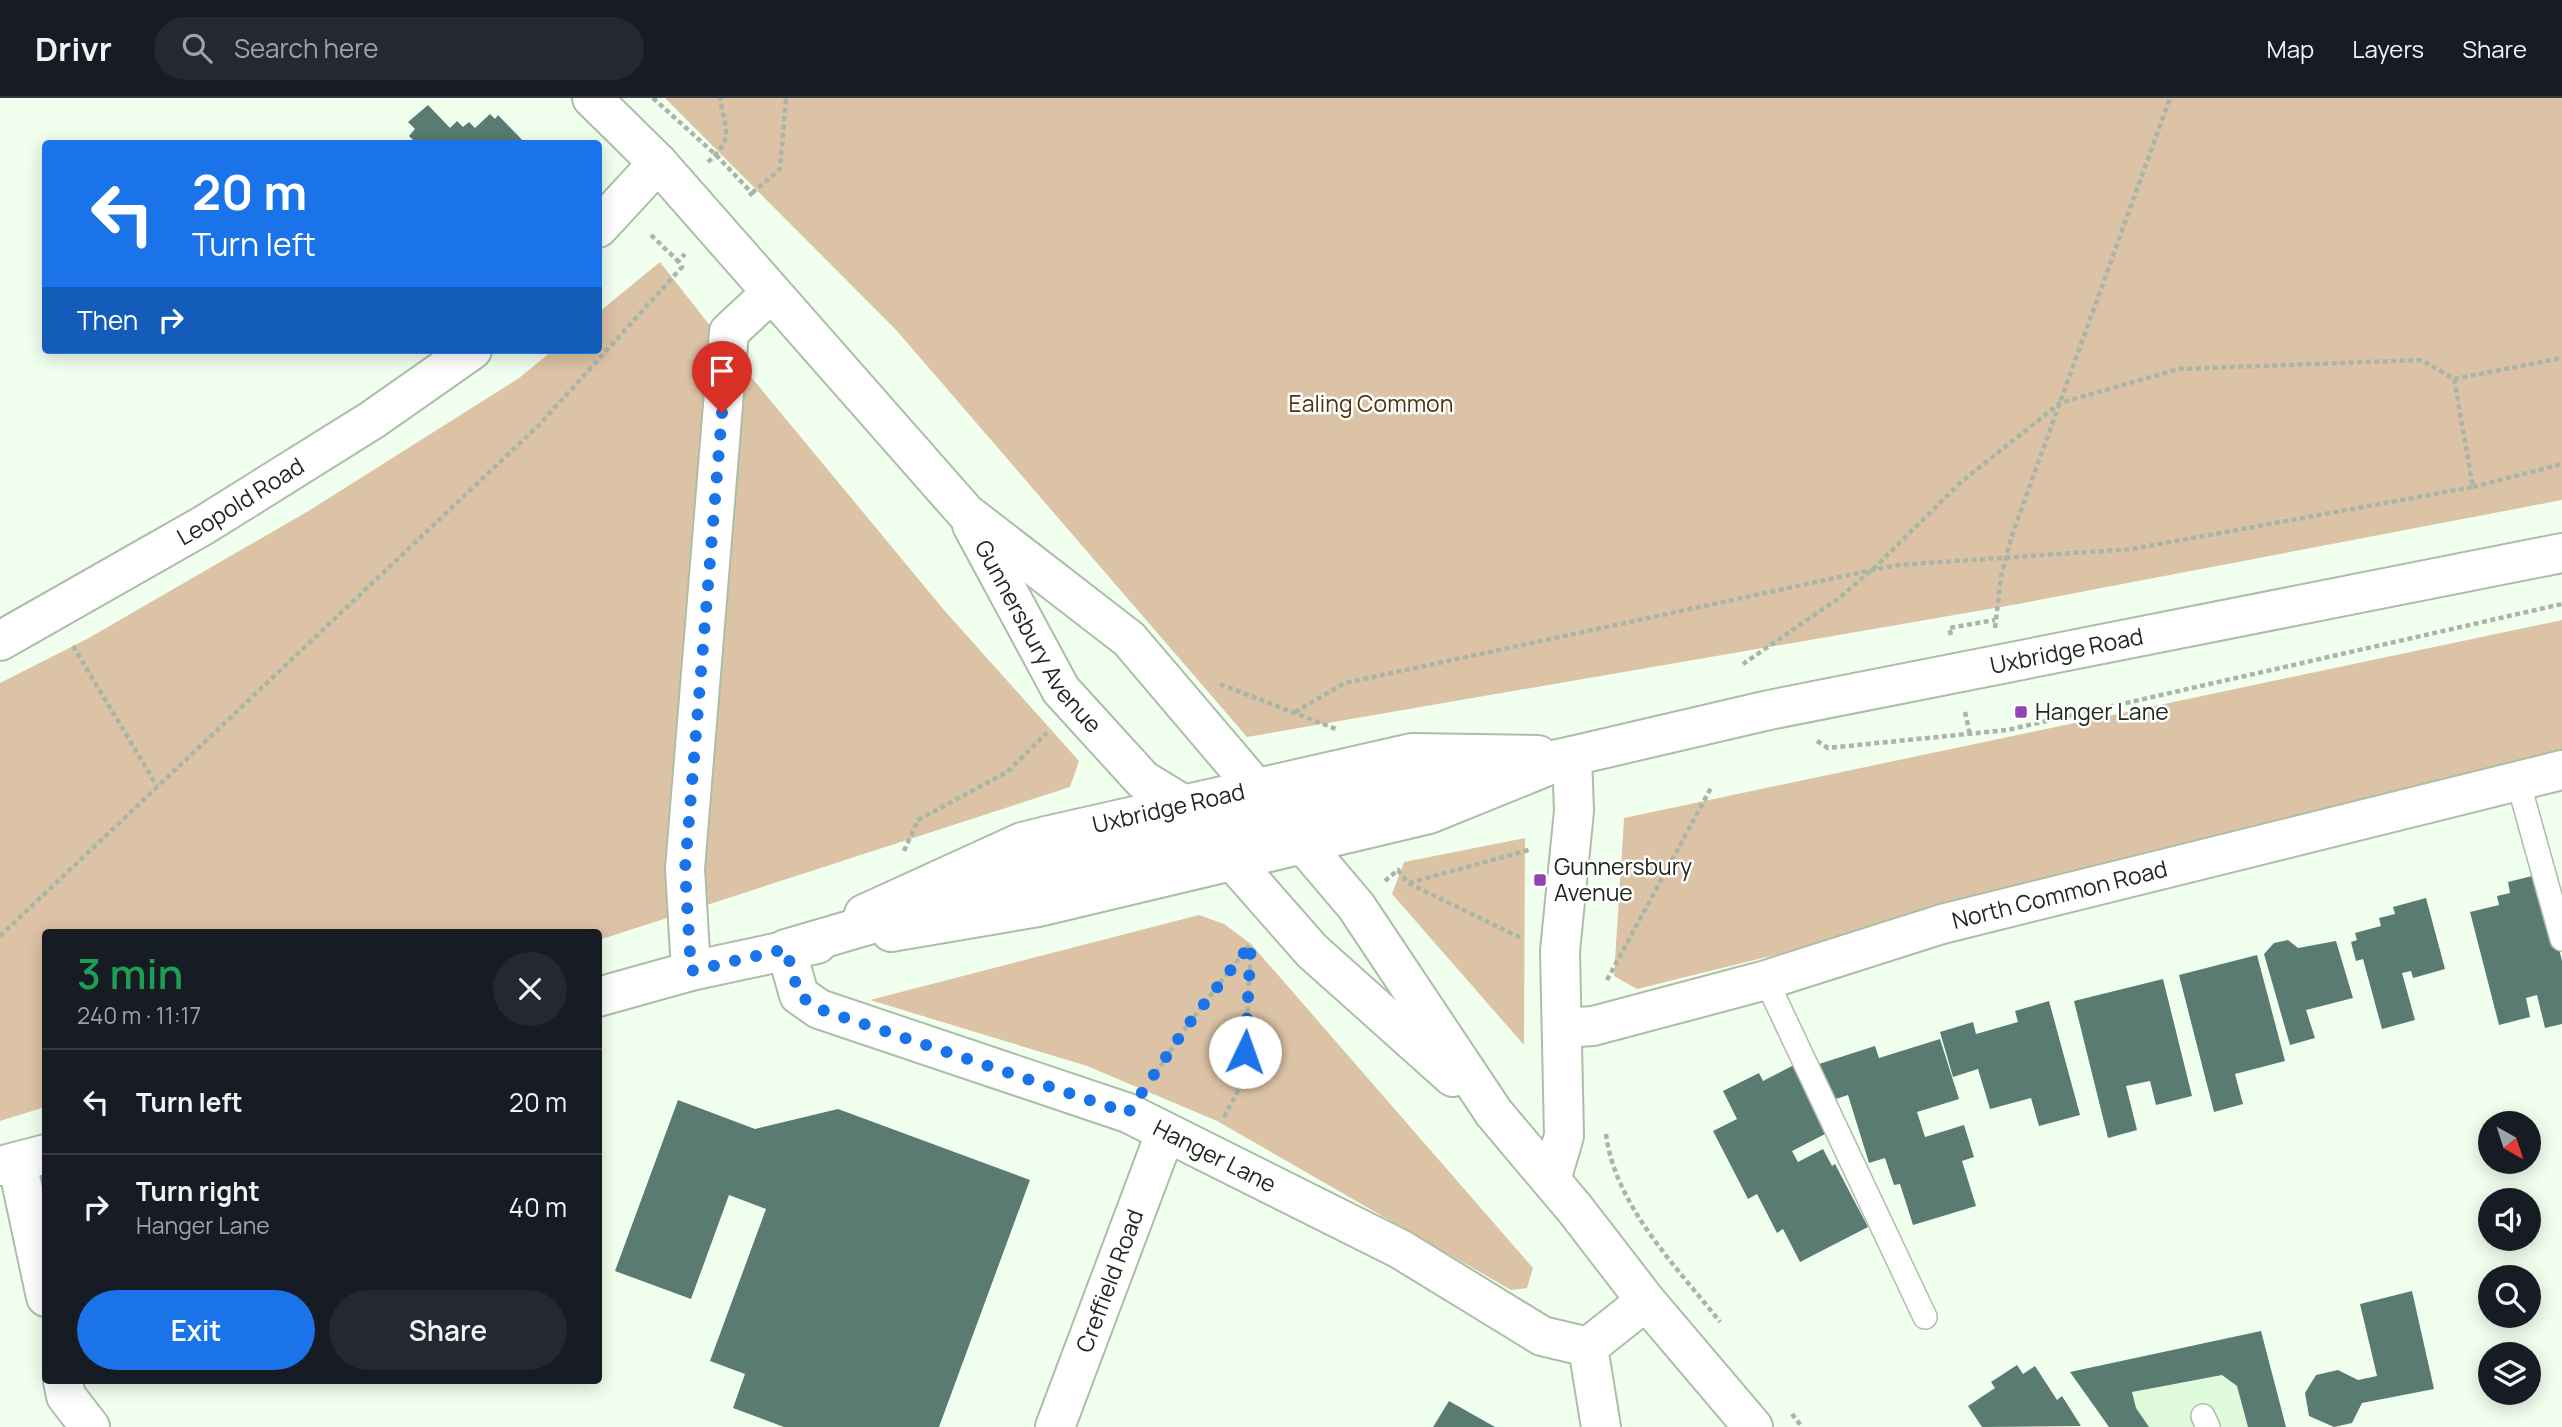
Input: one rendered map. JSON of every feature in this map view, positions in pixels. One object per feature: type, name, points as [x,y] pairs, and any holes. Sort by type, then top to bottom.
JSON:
[{"type":"main road","name":"Gunnersbury Avenue","points":[[592,98],[658,163],[966,513],[1129,639],[1282,816]]},
{"type":"main road","points":[[602,224],[658,163]]},
{"type":"main road","points":[[691,971],[685,869],[729,332],[771,293]]},
{"type":"main road","name":"Leopold Road","points":[[0,641],[204,525],[372,420],[466,354]]},
{"type":"main road","name":"Gunnersbury Avenue","points":[[966,513],[1061,690],[1143,780],[1184,805],[1221,847]]},
{"type":"main road","name":"Uxbridge Road","points":[[786,949],[1022,842],[1184,805],[1282,816],[1429,814],[1572,756],[1769,710],[2562,554]]},
{"type":"main road","name":"Uxbridge Road","points":[[602,996],[691,971],[786,949],[1038,908],[1221,847],[1412,753],[1572,756]]},
{"type":"main road","points":[[1551,1180],[1564,1136],[1560,951],[1574,811],[1572,756]]},
{"type":"main road","name":"North Common Road","points":[[1562,1028],[1593,1026],[1766,980],[1942,924],[2562,770]]},
{"type":"main road","points":[[1282,816],[1356,906],[1493,1113]]},
{"type":"main road","points":[[1221,847],[1312,951],[1493,1113],[1753,1427]]},
{"type":"main road","name":"Hanger Lane","points":[[786,949],[799,995],[819,1009],[1128,1113],[1165,1134],[1400,1250],[1542,1336],[1588,1347]]},
{"type":"main road","name":"Creffield Road","points":[[1055,1427],[1165,1134]]},
{"type":"main road","points":[[21,1161],[42,1275]]},
{"type":"main road","points":[[1601,1427],[1588,1347],[1646,1301]]},
{"type":"main road","points":[[64,1384],[66,1396],[90,1427]]},
{"type":"lane","points":[[2518,781],[2562,939]]},
{"type":"lane","points":[[1766,980],[1925,1317]]},
{"type":"path","points":[[653,98],[750,195],[780,169],[786,98]]},
{"type":"path","points":[[713,157],[729,135],[720,98]]},
{"type":"path","points":[[1996,640],[1995,620],[2006,559],[2170,98]]},
{"type":"path","points":[[0,936],[540,425],[682,267],[651,235]]},
{"type":"path","points":[[677,261],[685,254]]},
{"type":"path","points":[[1743,664],[1839,598],[1872,570],[1960,483],[2060,403],[2179,369],[2421,360],[2454,379],[2562,358]]},
{"type":"path","points":[[2454,379],[2473,486]]},
{"type":"path","points":[[1295,712],[1345,683],[1872,570],[1898,565],[2132,549],[2473,486],[2562,464]]},
{"type":"path","points":[[1828,748],[2007,730],[2562,604]]},
{"type":"path","points":[[1949,628],[1995,620]]},
{"type":"path","points":[[69,639],[157,786]]},
{"type":"path","points":[[1212,682],[1347,733]]},
{"type":"path","points":[[903,853],[918,820],[1007,772],[1056,725]]},
{"type":"path","points":[[1601,990],[1712,786]]},
{"type":"path","points":[[1408,883],[1538,847]]},
{"type":"path","points":[[1377,888],[1398,870],[1408,883],[1523,939]]},
{"type":"path","points":[[1221,1123],[1244,1079],[1250,935]]},
{"type":"path","points":[[1128,1113],[1187,1026],[1251,944]]},
{"type":"path","points":[[1605,1129],[1608,1155],[1639,1219],[1725,1329]]},
{"type":"path","points":[[1785,1405],[1802,1427]]},
{"type":"shaded area","points":[[2261,1331],[2285,1427],[2109,1427],[2070,1372]]},
{"type":"green space","name":"Ealing Common","points":[[665,98],[2562,98],[2562,500],[2018,604],[1247,737],[897,331]]},
{"type":"green space","points":[[660,262],[737,360],[944,610],[1079,761],[1070,787],[602,939],[602,929],[42,929],[42,1108],[0,1121],[0,683],[87,639],[310,510],[519,378],[548,354],[602,354],[602,310]]},
{"type":"green space","points":[[2562,620],[2562,761],[1637,989],[1614,976],[1624,818]]},
{"type":"green space","points":[[1525,838],[1524,1045],[1392,894],[1404,862]]},
{"type":"green space","points":[[1199,915],[1224,924],[1251,944],[1533,1268],[1527,1288],[1511,1290],[1217,1121],[1087,1066],[870,1000]]},
{"type":"building","points":[[428,105],[450,128],[457,121],[463,127],[469,122],[475,128],[490,114],[495,119],[498,115],[522,140],[413,140],[409,136],[415,129],[408,122]]},
{"type":"building","points":[[2540,874],[2562,961],[2562,1024],[2545,1028],[2537,995],[2526,998],[2530,1017],[2499,1025],[2470,912],[2499,905],[2497,896],[2510,893],[2508,882]]},
{"type":"building","points":[[2426,898],[2445,969],[2413,978],[2411,971],[2402,973],[2415,1020],[2382,1029],[2363,959],[2356,961],[2351,942],[2357,940],[2355,933],[2381,926],[2379,918],[2395,914],[2393,907]]},
{"type":"building","points":[[2288,940],[2298,948],[2336,941],[2353,998],[2306,1010],[2315,1038],[2290,1045],[2264,954],[2274,943]]},
{"type":"building","points":[[2257,955],[2285,1061],[2235,1074],[2243,1104],[2214,1112],[2179,975]]},
{"type":"building","points":[[2163,979],[2192,1096],[2156,1105],[2150,1081],[2126,1086],[2137,1130],[2108,1138],[2074,1001]]},
{"type":"building","points":[[2049,1001],[2080,1115],[2039,1126],[2031,1098],[1990,1109],[1978,1069],[1953,1077],[1940,1032],[1973,1022],[1976,1034],[2018,1022],[2015,1011]]},
{"type":"building","points":[[1940,1039],[1959,1099],[1917,1112],[1925,1137],[1964,1125],[1974,1157],[1962,1161],[1976,1206],[1913,1225],[1900,1184],[1894,1185],[1885,1158],[1869,1163],[1848,1095],[1830,1101],[1819,1064],[1875,1046],[1879,1058]]},
{"type":"building","points":[[1794,1065],[1831,1131],[1792,1151],[1798,1162],[1823,1149],[1832,1166],[1835,1164],[1868,1227],[1800,1262],[1783,1229],[1777,1233],[1757,1194],[1748,1199],[1713,1131],[1737,1119],[1723,1091],[1759,1073],[1763,1081]]},
{"type":"building","points":[[678,1100],[755,1129],[838,1109],[1030,1180],[939,1427],[784,1427],[733,1408],[745,1374],[710,1361],[766,1209],[729,1195],[691,1299],[615,1271]]},
{"type":"building","points":[[2412,1291],[2434,1389],[2362,1403],[2352,1423],[2334,1427],[2309,1416],[2305,1393],[2316,1375],[2338,1370],[2358,1380],[2377,1376],[2360,1304]]},
{"type":"building","points":[[2261,1331],[2286,1427],[2248,1427],[2237,1386],[2222,1375],[2132,1392],[2136,1408],[2149,1427],[2109,1427],[2070,1372]]},
{"type":"building","points":[[2017,1365],[2023,1374],[2035,1366],[2057,1400],[2062,1396],[2081,1426],[1982,1427],[1968,1406],[1995,1388],[1991,1382]]},
{"type":"building","points":[[1449,1401],[1495,1427],[1433,1427]]},
{"type":"place","name":"Hanger Lane","points":[[2021,712]]},
{"type":"place","name":"Gunnersbury Avenue","points":[[1540,880]]},
{"type":"route","points":[[722,413],[685,869],[691,971],[786,949],[799,995],[806,1003],[1128,1113],[1187,1026],[1251,944],[1245,1052]]}]
